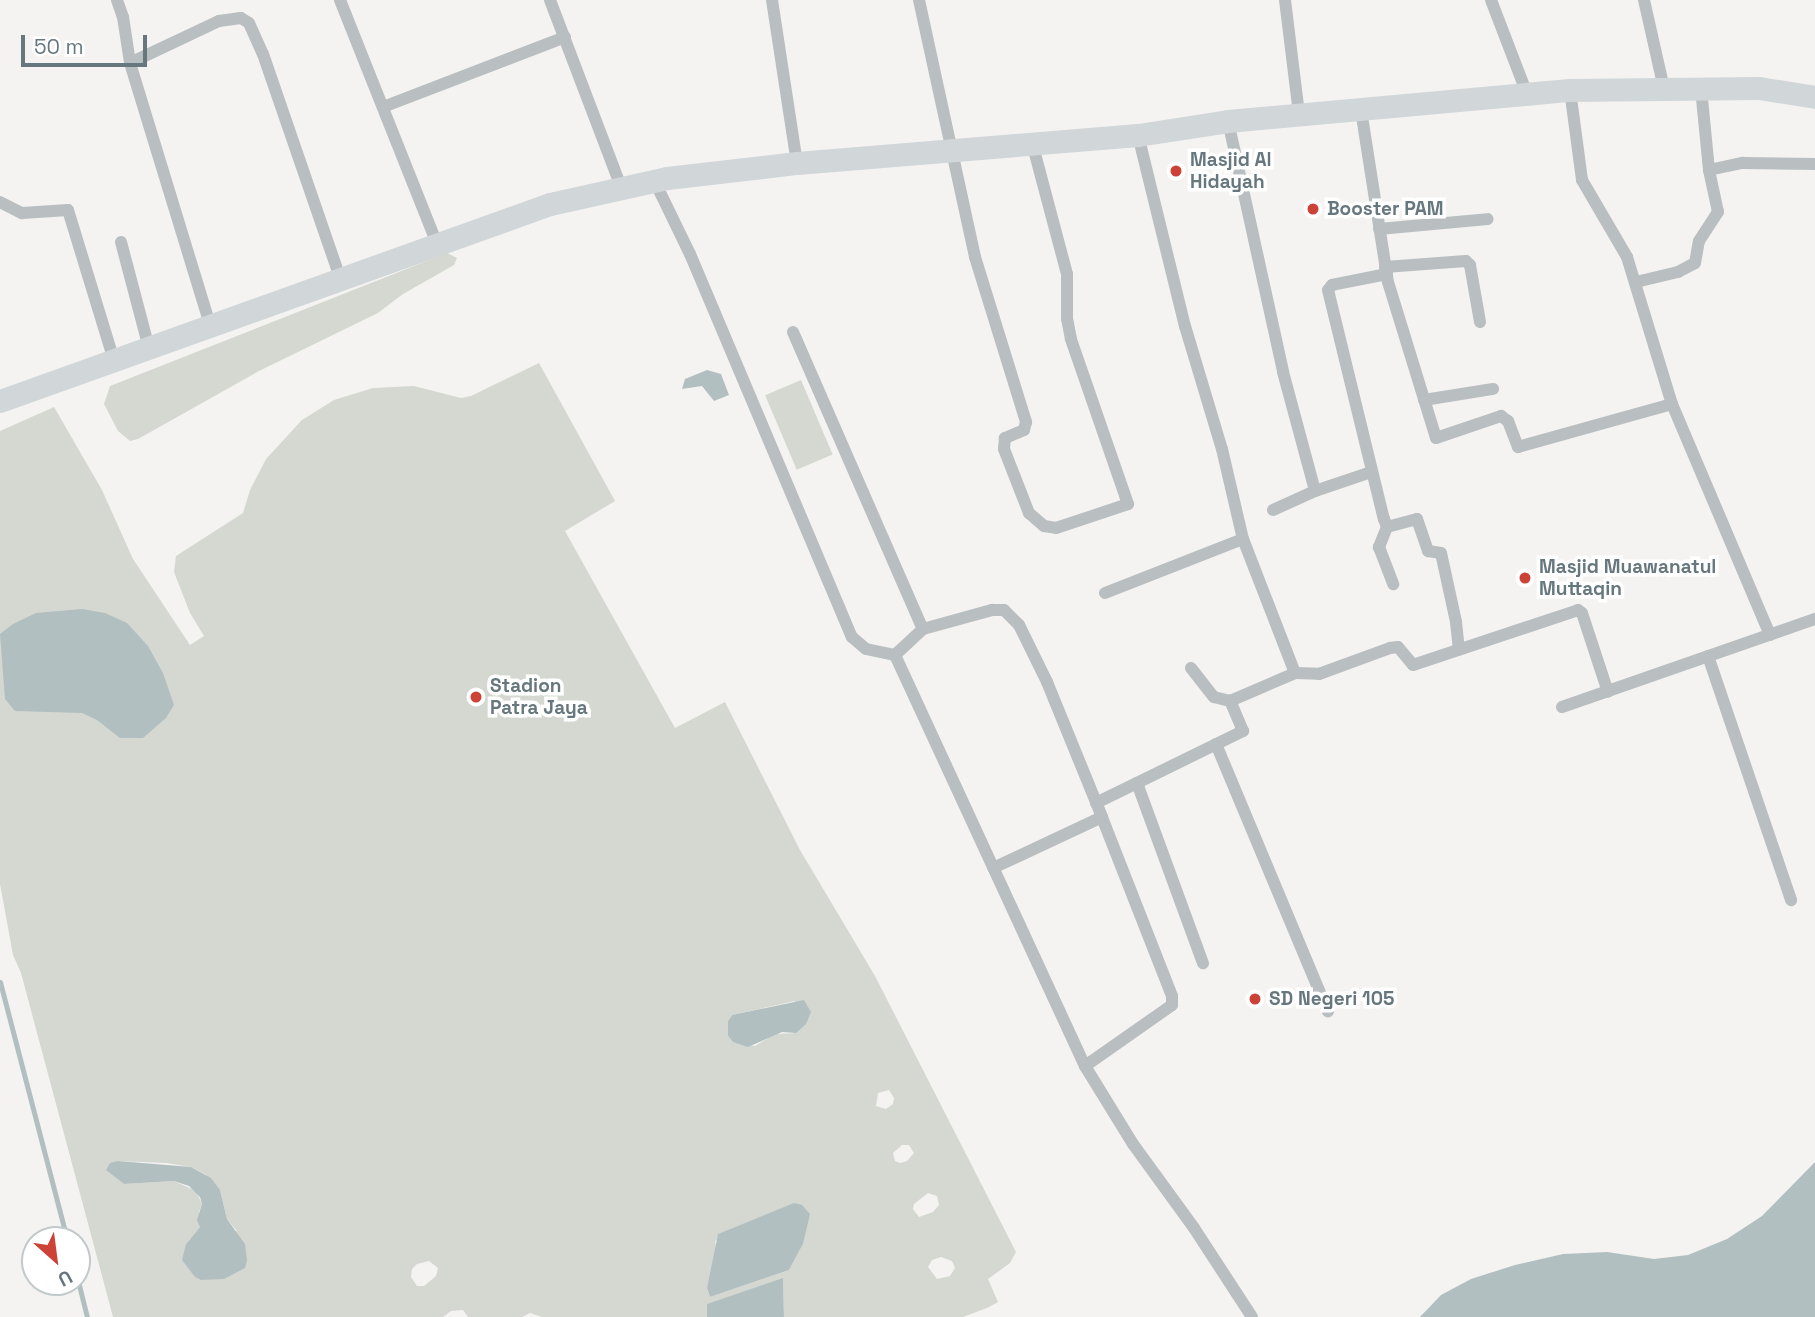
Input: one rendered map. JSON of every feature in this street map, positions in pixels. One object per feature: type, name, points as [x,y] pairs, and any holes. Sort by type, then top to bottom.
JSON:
[{"type":"main road","points":[[0,401],[550,204],[621,187],[797,163],[1138,135],[1228,121],[1570,90],[1759,88],[1815,97]]},
{"type":"street","points":[[117,0],[130,63],[210,325]]},
{"type":"street","points":[[340,0],[437,244]]},
{"type":"street","points":[[550,0],[621,187]]},
{"type":"street","points":[[772,0],[797,163]]},
{"type":"street","points":[[919,0],[975,257],[1026,422],[1024,430],[1005,438],[1004,449],[1030,513],[1044,526],[1056,528],[1128,504],[1070,339],[1067,274],[1032,142]]},
{"type":"street","points":[[1285,0],[1299,114]]},
{"type":"street","points":[[1491,0],[1527,94]]},
{"type":"street","points":[[1644,0],[1664,89]]},
{"type":"street","points":[[130,63],[219,21],[241,18],[249,23],[263,54],[340,277]]},
{"type":"street","points":[[383,107],[565,37]]},
{"type":"street","points":[[1636,282],[1678,272],[1697,261],[1699,241],[1718,212],[1709,170],[1701,89]]},
{"type":"street","points":[[1570,90],[1582,180],[1621,246],[1636,282],[1672,404],[1770,635]]},
{"type":"street","points":[[1361,110],[1386,270],[1436,438],[1501,416],[1508,421],[1518,447],[1672,404]]},
{"type":"street","points":[[1228,121],[1283,372],[1315,491]]},
{"type":"street","points":[[1138,135],[1178,301],[1222,449],[1243,539],[1295,673]]},
{"type":"street","points":[[1709,170],[1744,163],[1815,164]]},
{"type":"street","points":[[655,182],[690,254],[852,637],[866,649],[895,655]]},
{"type":"street","points":[[0,202],[22,213],[68,209],[114,360]]},
{"type":"street","points":[[1379,229],[1488,219]]},
{"type":"street","points":[[121,242],[149,348]]},
{"type":"street","points":[[1393,584],[1379,547],[1387,527],[1371,472],[1328,290],[1332,285],[1386,270],[1466,261],[1470,265],[1480,322]]},
{"type":"street","points":[[793,332],[923,629]]},
{"type":"street","points":[[1424,400],[1493,389]]},
{"type":"street","points":[[1273,510],[1315,491],[1371,472]]},
{"type":"street","points":[[1387,527],[1417,519],[1429,551],[1441,553],[1456,622],[1459,650]]},
{"type":"street","points":[[1105,593],[1243,539]]},
{"type":"street","points":[[895,655],[923,629],[992,610],[1004,610],[1019,625],[1047,682],[1172,996],[1172,1005],[1085,1066]]},
{"type":"street","points":[[1191,668],[1214,697],[1230,701],[1295,673],[1319,674],[1398,647],[1413,665],[1579,610],[1608,692]]},
{"type":"street","points":[[1562,707],[1815,619]]},
{"type":"street","points":[[895,655],[1085,1066],[1133,1144],[1194,1228],[1252,1317]]},
{"type":"street","points":[[1708,656],[1791,900]]},
{"type":"street","points":[[1096,803],[1243,731],[1230,701]]},
{"type":"street","points":[[1216,744],[1328,1012]]},
{"type":"street","points":[[1137,783],[1203,963]]},
{"type":"street","points":[[993,868],[1102,817]]},
{"type":"shaded area","points":[[447,253],[457,258],[454,265],[403,294],[378,313],[259,371],[138,439],[130,441],[118,431],[104,404],[110,386]]},
{"type":"shaded area","points":[[539,363],[615,501],[565,531],[675,728],[725,702],[800,850],[875,976],[1016,1252],[1010,1263],[988,1279],[998,1302],[963,1317],[784,1317],[783,1279],[708,1304],[707,1317],[542,1317],[530,1313],[522,1317],[468,1317],[463,1310],[451,1311],[443,1317],[113,1317],[91,1226],[89,1226],[21,973],[13,955],[0,884],[0,431],[54,407],[102,490],[133,559],[190,645],[204,636],[190,613],[174,572],[176,556],[243,513],[250,490],[266,459],[302,420],[334,400],[373,388],[414,386],[461,398],[471,396]],"holes":[[[795,1001],[796,1033],[775,1034],[755,1046],[733,1042],[728,1036],[728,1021],[732,1015]],[[889,1090],[894,1098],[893,1104],[886,1109],[876,1106],[878,1093]],[[902,1145],[909,1145],[914,1153],[907,1161],[900,1163],[895,1161],[893,1153]],[[118,1161],[191,1167],[205,1174],[220,1190],[227,1219],[237,1231],[186,1244],[200,1227],[199,1212],[202,1204],[196,1191],[174,1181],[124,1184],[107,1170]],[[928,1193],[937,1196],[939,1205],[933,1212],[919,1217],[913,1209],[914,1204]],[[794,1204],[803,1244],[789,1270],[710,1297],[707,1288],[717,1252],[715,1241],[733,1228]],[[941,1257],[952,1261],[955,1268],[950,1276],[937,1279],[928,1267],[932,1260]],[[429,1261],[438,1268],[436,1276],[424,1286],[417,1286],[411,1277],[412,1269],[417,1264]]]},
{"type":"shaded area","points":[[707,370],[721,374],[729,395],[714,401],[702,386],[682,389],[685,379]]},
{"type":"shaded area","points":[[801,380],[833,455],[797,470],[765,395]]},
{"type":"shaded area","points":[[82,609],[105,613],[127,623],[148,646],[163,673],[174,705],[166,718],[143,738],[120,738],[97,720],[82,713],[15,711],[5,699],[0,634],[36,613]]},
{"type":"shaded area","points":[[804,1000],[811,1012],[806,1024],[796,1033],[782,1032],[748,1047],[733,1042],[728,1036],[728,1021],[732,1015]]},
{"type":"shaded area","points":[[118,1161],[191,1167],[211,1178],[220,1190],[227,1219],[245,1244],[245,1268],[224,1279],[201,1280],[195,1277],[182,1260],[186,1244],[200,1227],[197,1220],[202,1204],[200,1197],[189,1186],[174,1181],[124,1184],[106,1170],[110,1163]]},
{"type":"shaded area","points":[[1815,1162],[1815,1317],[1420,1317],[1441,1295],[1471,1279],[1515,1265],[1563,1254],[1607,1252],[1654,1259],[1688,1255],[1727,1239],[1762,1216]]},
{"type":"shaded area","points":[[794,1203],[802,1205],[810,1214],[803,1244],[789,1270],[710,1297],[707,1288],[718,1234]]},
{"type":"shaded area","points":[[783,1278],[784,1317],[707,1317],[707,1304]]},
{"type":"waterway","points":[[0,982],[63,1226]]},
{"type":"waterway","points":[[82,1296],[87,1317]]},
{"type":"place","name":"Masjid Al Hidayah","points":[[1176,171]]},
{"type":"place","name":"Booster PAM","points":[[1313,209]]},
{"type":"place","name":"Masjid Muawanatul Muttaqin","points":[[1525,578]]},
{"type":"place","name":"Stadion Patra Jaya","points":[[476,697]]},
{"type":"place","name":"SD Negeri 105","points":[[1255,999]]}]
